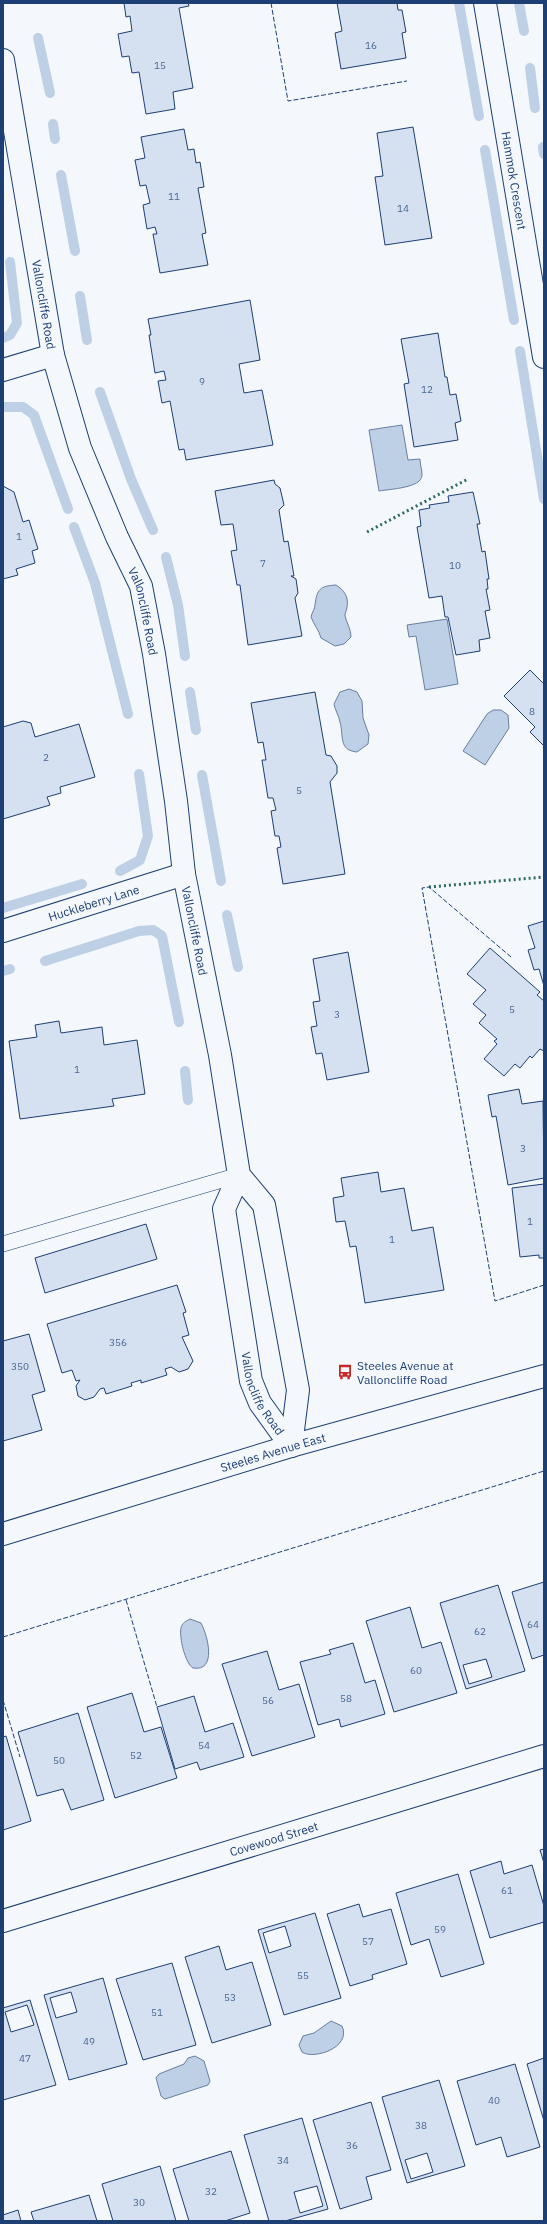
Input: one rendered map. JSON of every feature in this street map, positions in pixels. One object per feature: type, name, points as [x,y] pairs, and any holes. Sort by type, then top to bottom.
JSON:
[{"type":"street","name":"Hammok Crescent","points":[[485,3],[544,357]]},
{"type":"street","name":"Valloncliffe Road","points":[[3,60],[53,355],[80,448],[118,537],[141,586],[156,669],[176,801],[184,874],[220,1055],[239,1176],[264,1205],[298,1390],[291,1446]]},
{"type":"street","points":[[3,370],[53,355]]},
{"type":"street","name":"Huckleberry Lane","points":[[3,931],[184,874]]},
{"type":"street","name":"Valloncliffe Road","points":[[239,1176],[224,1209],[252,1381],[260,1403],[291,1446]]},
{"type":"street","name":"Steeles Avenue East","points":[[3,1534],[291,1446],[544,1376]]},
{"type":"street","name":"Covewood Street","points":[[3,1922],[544,1756]]},
{"type":"lane","points":[[3,1244],[239,1176]]},
{"type":"water","points":[[402,425],[408,460],[420,459],[421,479],[417,483],[405,487],[379,491],[369,430]]},
{"type":"water","points":[[336,585],[347,597],[345,616],[350,629],[351,637],[344,644],[335,646],[321,638],[311,617],[320,589],[326,586]]},
{"type":"water","points":[[447,619],[458,684],[425,690],[416,636],[409,637],[407,625]]},
{"type":"water","points":[[349,689],[357,692],[362,701],[363,718],[369,735],[368,744],[357,752],[351,751],[344,745],[341,727],[334,704],[340,692]]},
{"type":"water","points":[[493,710],[501,710],[508,715],[509,728],[485,765],[463,751],[487,714]]},
{"type":"water","points":[[190,1619],[201,1623],[208,1644],[208,1659],[201,1668],[193,1668],[190,1665],[185,1656],[182,1643],[182,1626],[184,1622]]},
{"type":"water","points":[[331,2021],[342,2026],[344,2034],[342,2040],[337,2046],[322,2053],[307,2054],[302,2052],[299,2045],[303,2036],[314,2033]]},
{"type":"water","points":[[195,2056],[204,2061],[210,2081],[208,2085],[165,2099],[161,2096],[156,2078],[159,2074],[184,2064],[188,2058]]},
{"type":"building","points":[[124,3],[188,3],[189,6],[179,8],[193,88],[173,92],[175,109],[146,114],[139,72],[132,73],[129,56],[122,57],[118,34],[132,31],[130,16],[126,17]]},
{"type":"building","points":[[337,3],[397,3],[398,10],[402,10],[406,32],[402,33],[406,58],[341,69],[335,33],[342,31]]},
{"type":"building","points":[[413,127],[432,238],[385,245],[375,177],[383,176],[377,133]]},
{"type":"building","points":[[184,129],[188,150],[194,149],[196,163],[200,162],[204,187],[198,188],[206,233],[202,234],[208,265],[160,273],[153,234],[157,234],[155,227],[147,229],[143,205],[150,203],[146,185],[140,186],[135,160],[145,158],[141,137]]},
{"type":"building","points":[[250,300],[260,360],[239,364],[244,393],[262,390],[273,445],[186,460],[184,449],[179,450],[170,401],[162,403],[158,381],[166,380],[164,371],[155,373],[148,319]]},
{"type":"building","points":[[438,333],[445,377],[447,377],[450,395],[456,394],[461,421],[455,423],[458,440],[414,447],[404,384],[409,383],[401,339]]},
{"type":"building","points":[[274,480],[275,484],[280,488],[284,505],[279,510],[284,542],[288,541],[294,576],[291,576],[296,579],[298,593],[295,598],[302,636],[248,645],[240,585],[237,585],[231,551],[237,550],[233,524],[221,525],[215,491]]},
{"type":"building","points":[[3,486],[14,492],[23,522],[29,520],[38,549],[32,551],[35,563],[16,569],[18,575],[3,579]]},
{"type":"building","points":[[473,492],[480,524],[477,524],[482,552],[485,551],[489,579],[487,579],[488,589],[486,589],[490,610],[485,611],[490,638],[479,640],[480,651],[456,655],[448,617],[445,617],[442,596],[429,598],[417,527],[421,526],[419,510],[430,508],[429,505],[449,502],[448,496]]},
{"type":"building","points":[[530,670],[544,684],[544,746],[530,732],[535,727],[504,696]]},
{"type":"building","points":[[315,692],[326,755],[331,756],[337,766],[337,773],[330,782],[345,874],[283,884],[277,848],[281,847],[279,836],[275,836],[271,811],[276,810],[273,798],[268,798],[262,760],[266,760],[263,742],[258,743],[251,703]]},
{"type":"building","points":[[23,721],[31,723],[35,737],[79,724],[95,777],[60,787],[61,793],[47,797],[50,805],[3,819],[3,727]]},
{"type":"building","points":[[544,921],[544,986],[539,969],[534,970],[528,950],[535,948],[528,926]]},
{"type":"building","points":[[490,948],[540,992],[537,995],[544,1001],[544,1051],[540,1049],[532,1058],[530,1056],[520,1068],[515,1064],[504,1076],[484,1059],[497,1044],[494,1041],[497,1039],[479,1023],[486,1015],[473,1004],[486,990],[467,974]]},
{"type":"building","points":[[348,952],[369,1072],[327,1080],[322,1053],[316,1054],[311,1027],[317,1026],[313,1002],[320,1001],[313,959]]},
{"type":"building","points":[[59,1021],[61,1033],[102,1027],[104,1045],[137,1040],[145,1094],[112,1099],[114,1106],[20,1119],[9,1041],[37,1037],[35,1025]]},
{"type":"building","points":[[519,1089],[522,1104],[543,1101],[544,1178],[508,1185],[496,1116],[492,1117],[488,1095]]},
{"type":"building","points":[[378,1172],[381,1192],[404,1188],[412,1231],[433,1227],[444,1290],[365,1303],[356,1246],[350,1247],[345,1221],[336,1222],[333,1198],[344,1196],[341,1178]]},
{"type":"building","points":[[544,1184],[544,1258],[539,1258],[539,1255],[520,1257],[512,1188]]},
{"type":"building","points":[[146,1224],[157,1259],[45,1293],[35,1258]]},
{"type":"building","points":[[177,1285],[186,1312],[183,1313],[189,1335],[182,1337],[193,1361],[188,1369],[179,1372],[171,1367],[165,1369],[167,1375],[141,1383],[141,1380],[131,1383],[132,1386],[106,1394],[104,1388],[100,1389],[94,1397],[85,1400],[78,1396],[76,1386],[80,1380],[76,1381],[72,1370],[62,1373],[47,1324]]},
{"type":"building","points":[[29,1334],[45,1391],[32,1395],[42,1430],[3,1441],[3,1341]]},
{"type":"building","points":[[544,1582],[544,1655],[532,1659],[512,1592]]},
{"type":"building","points":[[498,1585],[525,1671],[466,1689],[440,1603]],"holes":[[[486,1659],[492,1677],[469,1684],[463,1665]]]},
{"type":"building","points":[[410,1607],[422,1648],[441,1642],[457,1693],[394,1712],[366,1621]]},
{"type":"building","points":[[353,1643],[365,1683],[375,1680],[385,1714],[341,1727],[339,1719],[318,1725],[300,1662],[331,1654],[329,1650]]},
{"type":"building","points":[[267,1651],[279,1690],[299,1684],[315,1737],[252,1756],[222,1664]]},
{"type":"building","points":[[132,1693],[144,1732],[161,1727],[177,1778],[115,1798],[87,1707]]},
{"type":"building","points":[[194,1696],[205,1732],[233,1723],[244,1757],[200,1770],[197,1762],[175,1769],[157,1707]]},
{"type":"building","points":[[78,1713],[104,1800],[71,1810],[63,1789],[37,1796],[18,1732]]},
{"type":"building","points":[[6,1736],[31,1821],[3,1830],[3,1737]]},
{"type":"building","points":[[544,1849],[544,1863],[540,1850]]},
{"type":"building","points":[[501,1861],[504,1874],[532,1865],[544,1906],[544,1922],[490,1938],[470,1871]]},
{"type":"building","points":[[458,1874],[484,1964],[441,1977],[429,1939],[411,1945],[396,1893]]},
{"type":"building","points":[[359,1904],[363,1917],[391,1909],[407,1964],[372,1975],[373,1979],[350,1986],[327,1914]]},
{"type":"building","points":[[315,1913],[341,1998],[284,2015],[258,1930]],"holes":[[[285,1926],[291,1946],[269,1953],[263,1933]]]},
{"type":"building","points":[[219,1946],[226,1970],[252,1962],[271,2025],[212,2043],[185,1957]]},
{"type":"building","points":[[172,1963],[196,2045],[143,2060],[116,1979]]},
{"type":"building","points":[[103,1978],[127,2064],[69,2080],[44,1995]],"holes":[[[71,1992],[77,2012],[56,2018],[50,1998]]]},
{"type":"building","points":[[30,2000],[56,2085],[3,2100],[3,2008]],"holes":[[[27,2005],[34,2025],[11,2032],[5,2012]]]},
{"type":"building","points":[[544,2058],[544,2121],[527,2064]]},
{"type":"building","points":[[515,2064],[540,2147],[507,2157],[501,2137],[476,2145],[457,2081]]},
{"type":"building","points":[[439,2080],[465,2166],[407,2183],[382,2097]],"holes":[[[427,2153],[433,2172],[411,2179],[405,2160]]]},
{"type":"building","points":[[371,2102],[391,2170],[366,2177],[372,2199],[340,2209],[313,2120]]},
{"type":"building","points":[[302,2118],[328,2209],[285,2221],[269,2221],[244,2135]],"holes":[[[317,2186],[323,2206],[300,2213],[294,2192]]]},
{"type":"building","points":[[231,2151],[250,2213],[225,2221],[189,2221],[173,2169]]},
{"type":"building","points":[[160,2166],[176,2221],[113,2221],[102,2184]]},
{"type":"building","points":[[89,2195],[97,2221],[34,2221],[31,2212]]},
{"type":"building","points":[[18,2210],[21,2221],[3,2221],[3,2215]]},
{"type":"waterway","points":[[459,3],[479,116]]},
{"type":"waterway","points":[[519,3],[524,31]]},
{"type":"waterway","points":[[38,38],[50,93]]},
{"type":"waterway","points":[[530,68],[535,108]]},
{"type":"waterway","points":[[53,124],[55,139]]},
{"type":"waterway","points":[[543,147],[544,154]]},
{"type":"waterway","points":[[485,150],[514,320]]},
{"type":"waterway","points":[[61,175],[75,251]]},
{"type":"waterway","points":[[3,338],[10,335],[17,323],[10,262]]},
{"type":"waterway","points":[[80,296],[87,340]]},
{"type":"waterway","points":[[520,351],[544,499]]},
{"type":"waterway","points":[[100,392],[131,479],[153,530]]},
{"type":"waterway","points":[[3,407],[23,407],[34,415],[68,509]]},
{"type":"waterway","points":[[74,527],[95,583],[128,714]]},
{"type":"waterway","points":[[166,557],[178,605],[185,656]]},
{"type":"waterway","points":[[190,692],[196,730]]},
{"type":"waterway","points":[[120,871],[140,860],[148,836],[139,774]]},
{"type":"waterway","points":[[202,775],[221,881]]},
{"type":"waterway","points":[[3,908],[82,884]]},
{"type":"waterway","points":[[227,915],[238,967]]},
{"type":"waterway","points":[[45,961],[139,931],[153,930],[162,936],[179,1022]]},
{"type":"waterway","points":[[3,971],[10,969]]},
{"type":"waterway","points":[[185,1071],[188,1100]]},
{"type":"hedge","points":[[367,532],[468,479]]},
{"type":"hedge","points":[[429,887],[544,877]]},
{"type":"fence","points":[[271,3],[288,101],[407,81]]},
{"type":"fence","points":[[511,957],[429,887],[422,888],[495,1301],[544,1285]]},
{"type":"fence","points":[[3,1637],[544,1471]]},
{"type":"fence","points":[[126,1600],[157,1707]]},
{"type":"fence","points":[[3,1700],[20,1757]]},
{"type":"place","name":"Steeles Avenue at Valloncliffe Road","points":[[345,1372]]}]
